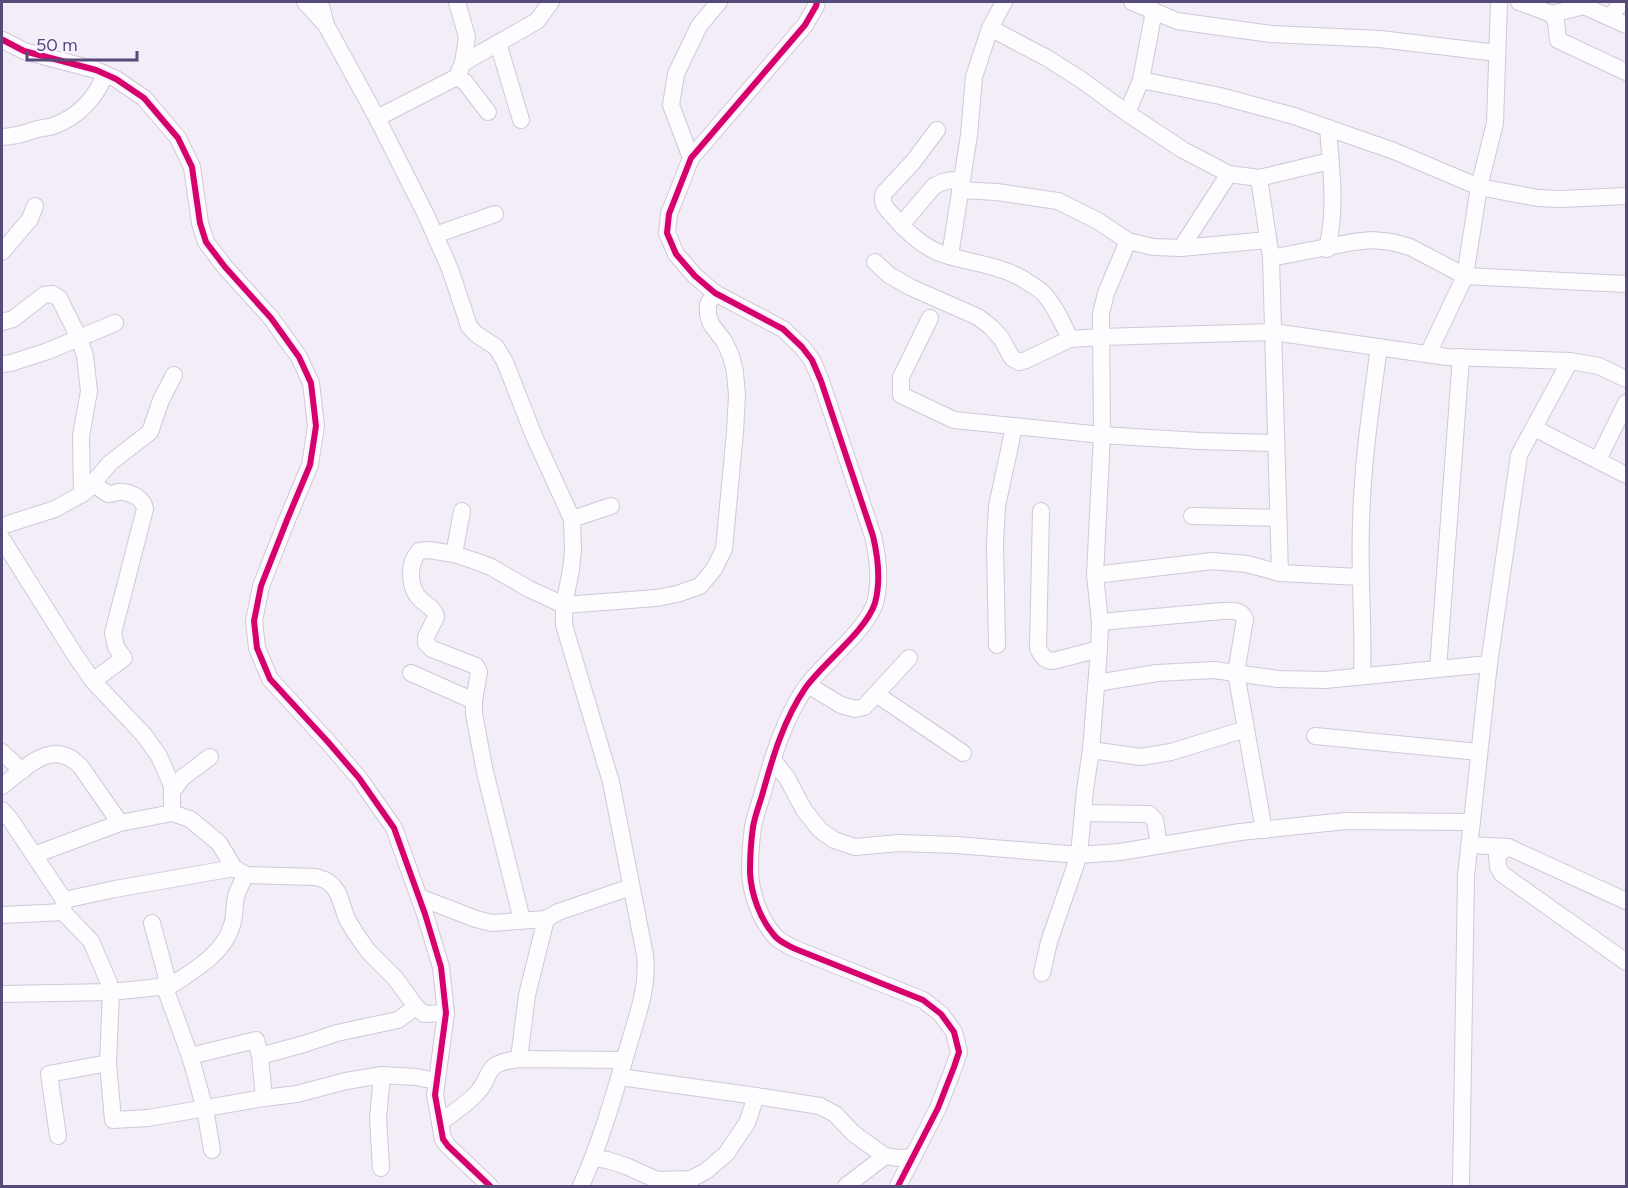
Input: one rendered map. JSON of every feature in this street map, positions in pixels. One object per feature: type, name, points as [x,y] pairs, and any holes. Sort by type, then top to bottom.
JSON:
[{"type":"street","points":[[305,2],[326,25],[377,118],[435,235],[450,269],[469,326],[476,334],[496,347],[504,362],[534,436],[572,519],[572,560],[564,605],[564,625],[611,782],[646,969],[642,997],[620,1077],[594,1158],[581,1186]]},
{"type":"street","points":[[320,2],[326,25]]},
{"type":"street","points":[[457,2],[466,38],[460,70],[465,82],[488,112]]},
{"type":"street","points":[[377,118],[460,70],[498,43],[537,21],[551,2]]},
{"type":"street","points":[[691,158],[671,105],[676,74],[699,26],[719,2]]},
{"type":"street","points":[[817,2],[805,24],[691,158],[669,214],[667,233],[676,254],[695,276],[715,293],[783,329],[812,360],[873,536],[878,558],[875,603],[868,618],[808,686],[787,721],[753,827],[750,874],[754,896],[763,919],[775,937],[793,948],[923,1000],[941,1014],[954,1032],[958,1052],[954,1067],[938,1108],[898,1186]]},
{"type":"street","points":[[950,256],[969,135],[974,77],[990,28],[1004,2]]},
{"type":"street","points":[[1132,2],[1177,21],[1270,34],[1380,39],[1497,53]]},
{"type":"street","points":[[1428,354],[1465,276],[1479,187],[1495,123],[1499,2]]},
{"type":"street","points":[[1519,2],[1552,14],[1584,6],[1626,25]]},
{"type":"street","points":[[1610,17],[1622,2]]},
{"type":"street","points":[[1127,113],[1141,80],[1154,11]]},
{"type":"street","points":[[1552,14],[1556,22],[1558,40],[1626,72]]},
{"type":"street","points":[[990,28],[1047,58],[1183,150],[1229,174],[1259,178],[1330,161]]},
{"type":"street","points":[[3,40],[24,51],[105,74],[144,98],[178,138],[192,167],[200,223],[206,242],[225,267],[271,318],[299,357],[311,383],[316,426],[310,465],[261,586],[254,621],[257,648],[270,679],[359,778],[394,828],[441,967],[446,1013],[435,1095],[443,1139],[490,1186]]},
{"type":"street","points":[[498,43],[521,120]]},
{"type":"street","points":[[2,137],[51,127],[64,121],[93,97],[105,74]]},
{"type":"street","points":[[1141,80],[1220,96],[1294,116],[1394,151],[1479,187],[1538,198],[1626,196]]},
{"type":"street","points":[[1327,249],[1333,203],[1328,128]]},
{"type":"street","points":[[937,130],[913,162],[886,190],[882,197],[884,205],[901,225],[929,248],[999,269],[1021,278],[1044,294],[1059,316],[1070,339]]},
{"type":"street","points":[[1181,248],[1229,174]]},
{"type":"street","points":[[1259,178],[1271,258],[1280,573]]},
{"type":"street","points":[[901,225],[934,186],[941,181],[1058,201],[1098,220],[1128,241],[1153,247],[1181,248],[1269,240]]},
{"type":"street","points":[[2,252],[30,219],[35,206]]},
{"type":"street","points":[[435,235],[495,214]]},
{"type":"street","points":[[1042,973],[1049,942],[1079,855],[1092,750],[1100,622],[1095,575],[1102,435],[1101,314],[1106,293],[1128,241]]},
{"type":"street","points":[[1271,258],[1363,241],[1392,242],[1410,247],[1465,276],[1626,284]]},
{"type":"street","points":[[875,262],[889,275],[910,287],[978,317],[991,327],[1001,338],[1015,361],[1019,362],[1070,339],[1273,332],[1428,354],[1570,361],[1624,372]]},
{"type":"street","points":[[522,920],[485,772],[474,714],[478,669],[474,664],[427,646],[426,637],[435,621],[435,613],[416,594],[411,575],[414,558],[419,551],[429,550],[454,554],[491,567],[529,589],[564,605],[656,598],[700,586],[714,569],[724,549],[737,395],[732,356],[711,324],[708,315],[708,304],[715,293]]},
{"type":"street","points":[[2,322],[13,319],[44,295],[52,294],[59,298],[86,356],[89,391],[81,436],[87,488]]},
{"type":"street","points":[[930,318],[901,377],[901,395],[954,420],[1102,435],[1276,443]]},
{"type":"street","points":[[2,364],[48,351],[115,323]]},
{"type":"street","points":[[1362,676],[1360,523],[1379,347]]},
{"type":"street","points":[[1438,669],[1461,357]]},
{"type":"street","points":[[1461,1186],[1466,876],[1489,664],[1519,455],[1570,361]]},
{"type":"street","points":[[2,526],[55,509],[87,488],[110,463],[150,432],[161,400],[174,375]]},
{"type":"street","points":[[1598,460],[1626,403]]},
{"type":"street","points":[[997,645],[995,544],[997,506],[1014,427]]},
{"type":"street","points":[[1534,428],[1626,475]]},
{"type":"street","points":[[87,488],[108,494],[126,492],[141,499],[145,506],[112,633],[116,648],[124,658],[93,681]]},
{"type":"street","points":[[572,519],[611,506]]},
{"type":"street","points":[[454,554],[462,511]]},
{"type":"street","points":[[1041,511],[1038,648],[1041,655],[1048,661],[1053,661],[1099,648]]},
{"type":"street","points":[[1192,516],[1278,518]]},
{"type":"street","points":[[2,539],[93,681],[144,735],[159,756],[172,786],[172,813]]},
{"type":"street","points":[[1095,575],[1212,561],[1246,564],[1280,573],[1360,577]]},
{"type":"street","points":[[1100,622],[1222,611],[1243,614],[1245,619],[1236,673],[1264,830]]},
{"type":"street","points":[[808,686],[841,705],[855,709],[864,707],[909,658]]},
{"type":"street","points":[[1097,682],[1157,673],[1214,670],[1278,679],[1324,680],[1489,664]]},
{"type":"street","points":[[411,673],[474,701]]},
{"type":"street","points":[[876,694],[963,753]]},
{"type":"street","points":[[1092,750],[1141,757],[1171,752],[1246,729]]},
{"type":"street","points":[[1314,736],[1479,752]]},
{"type":"street","points":[[2,752],[22,771]]},
{"type":"street","points":[[2,786],[46,755],[66,754],[81,767],[120,823]]},
{"type":"street","points":[[172,786],[175,788],[182,778],[210,757]]},
{"type":"street","points":[[773,760],[787,778],[804,810],[820,830],[834,840],[855,847],[899,843],[956,845],[1079,855],[1120,852],[1264,830],[1346,821],[1472,822]]},
{"type":"street","points":[[2,994],[111,992],[173,984],[220,948],[232,926],[240,872],[219,843],[190,819],[172,813],[120,823],[34,855]]},
{"type":"street","points":[[1083,813],[1149,814],[1155,820],[1159,845]]},
{"type":"street","points":[[4,817],[34,855],[64,906],[91,940],[109,982],[111,992],[108,1063],[113,1120],[148,1118],[297,1094],[346,1081],[382,1075],[409,1076],[436,1081]]},
{"type":"street","points":[[1469,845],[1508,847],[1626,902]]},
{"type":"street","points":[[1508,847],[1497,855],[1498,867],[1502,874],[1626,962]]},
{"type":"street","points":[[2,915],[64,906],[115,889],[240,872],[316,877],[332,885],[338,893],[347,919],[356,934],[368,951],[395,978],[416,1007],[424,1014],[446,1013]]},
{"type":"street","points":[[419,897],[492,923],[546,919],[558,912],[631,887]]},
{"type":"street","points":[[519,1059],[527,995],[546,919]]},
{"type":"street","points":[[152,923],[166,984],[205,1109],[212,1150]]},
{"type":"street","points":[[260,1056],[337,1033],[398,1020],[416,1007]]},
{"type":"street","points":[[190,1056],[256,1040],[264,1098]]},
{"type":"street","points":[[440,1123],[474,1096],[488,1073],[503,1061],[519,1059],[624,1060]]},
{"type":"street","points":[[58,1136],[49,1074],[108,1063]]},
{"type":"street","points":[[381,1168],[378,1118],[382,1075]]},
{"type":"street","points":[[620,1077],[820,1106],[835,1114],[853,1133],[885,1156],[913,1157]]},
{"type":"street","points":[[594,1158],[626,1166],[657,1180],[670,1183],[691,1179],[706,1171],[726,1154],[747,1123],[756,1095]]},
{"type":"street","points":[[846,1186],[885,1156]]},
{"type":"cycle path","points":[[817,2],[805,25],[691,158],[669,214],[667,233],[676,254],[695,276],[715,293],[783,329],[812,360],[873,536],[878,569],[875,603],[870,614],[854,635],[806,687],[785,725],[754,823],[750,872],[757,906],[769,929],[778,939],[793,948],[923,1000],[941,1014],[954,1032],[959,1052],[954,1067],[938,1108],[898,1186]]},
{"type":"cycle path","points":[[3,40],[24,51],[96,70],[116,79],[144,98],[178,138],[192,167],[200,223],[206,242],[225,267],[271,318],[299,357],[311,383],[316,426],[310,465],[261,586],[254,621],[257,648],[270,679],[359,778],[394,828],[425,914],[441,967],[446,1013],[435,1095],[443,1139],[490,1186]]}]
